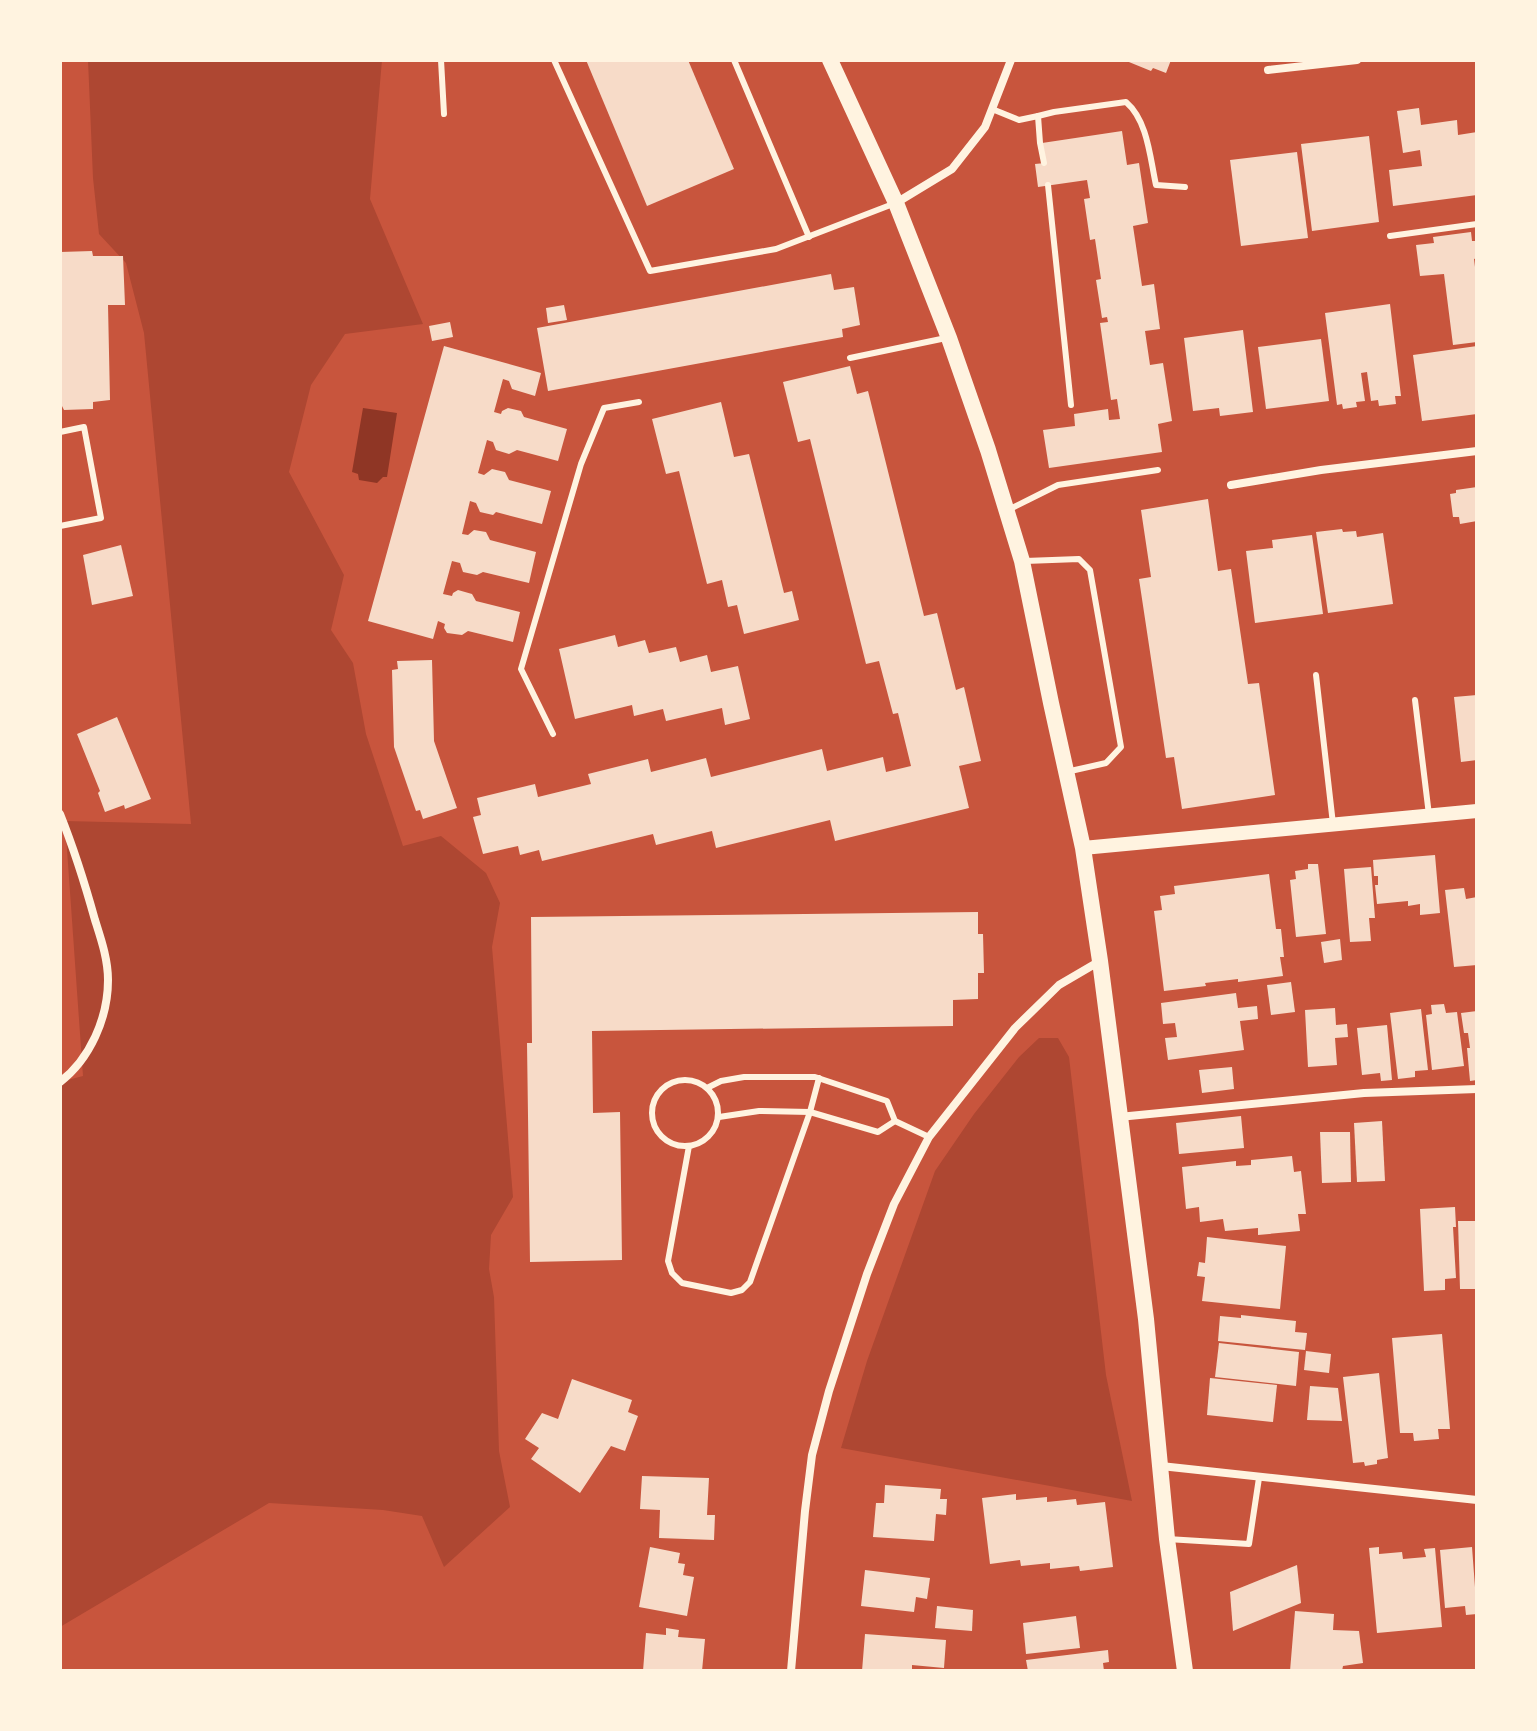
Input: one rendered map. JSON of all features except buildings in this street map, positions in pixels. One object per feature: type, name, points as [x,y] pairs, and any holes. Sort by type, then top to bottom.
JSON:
[{"type":"main road","points":[[830,60],[896,203],[949,338],[1022,561],[1083,848],[1100,961],[1146,1319],[1167,1539],[1185,1671]]},
{"type":"street","points":[[896,203],[952,169],[985,127],[1011,60]]},
{"type":"street","points":[[1268,70],[1357,60]]},
{"type":"street","points":[[1231,485],[1321,470],[1477,451]]},
{"type":"street","points":[[1083,848],[1477,811]]},
{"type":"street","points":[[60,814],[78,859],[106,955],[108,981],[103,1015],[89,1049],[60,1082]]},
{"type":"street","points":[[791,1671],[805,1511],[814,1447],[867,1274],[894,1204],[929,1137],[1015,1028],[1059,985],[1100,961]]},
{"type":"street","points":[[1119,1117],[1364,1093],[1477,1089]]},
{"type":"street","points":[[1161,1466],[1477,1500]]},
{"type":"lane","points":[[441,60],[444,114]]},
{"type":"lane","points":[[554,60],[650,271],[776,249],[896,203]]},
{"type":"lane","points":[[734,60],[809,237]]},
{"type":"lane","points":[[992,109],[1019,120],[1126,102],[1141,122],[1156,185],[1185,187]]},
{"type":"lane","points":[[1038,116],[1044,163]]},
{"type":"lane","points":[[1048,185],[1071,405]]},
{"type":"lane","points":[[1390,236],[1477,224]]},
{"type":"lane","points":[[850,358],[949,338]]},
{"type":"lane","points":[[553,734],[521,669],[581,464],[604,408],[639,402]]},
{"type":"lane","points":[[60,432],[84,427],[101,518],[60,526]]},
{"type":"lane","points":[[1006,511],[1058,485],[1158,470]]},
{"type":"lane","points":[[1022,561],[1079,559],[1090,570],[1121,747],[1106,763],[1066,772]]},
{"type":"lane","points":[[1316,675],[1333,824]]},
{"type":"lane","points":[[1415,700],[1429,815]]},
{"type":"lane","points":[[707,1088],[721,1081],[744,1077],[819,1078],[887,1101],[895,1121],[929,1137]]},
{"type":"lane","points":[[689,1146],[668,1261],[672,1273],[682,1283],[731,1293],[742,1290],[750,1282],[819,1078]]},
{"type":"lane","points":[[687,1080],[697,1082],[714,1096],[719,1117],[715,1128],[700,1143],[679,1146],[660,1135],[654,1125],[653,1104],[666,1086],[687,1080]]},
{"type":"lane","points":[[719,1117],[759,1111],[810,1112],[878,1132],[895,1121]]},
{"type":"lane","points":[[1167,1539],[1249,1544],[1259,1478]]},
{"type":"shaded area","points":[[88,60],[382,60],[370,199],[423,324],[345,334],[311,385],[289,472],[344,575],[331,630],[353,663],[366,734],[403,846],[441,836],[486,873],[500,903],[492,947],[513,1197],[491,1235],[489,1269],[494,1297],[499,1451],[510,1507],[444,1567],[422,1516],[383,1510],[269,1503],[60,1627],[60,1082],[83,1076],[65,821],[191,824],[144,333],[126,263],[99,234],[93,178]]},
{"type":"shaded area","points":[[363,408],[397,413],[387,477],[377,483],[359,480],[358,474],[352,472]]},
{"type":"shaded area","points":[[1039,1038],[1058,1038],[1069,1057],[1106,1375],[1132,1501],[841,1448],[867,1361],[935,1171],[974,1114],[1019,1057]]}]
